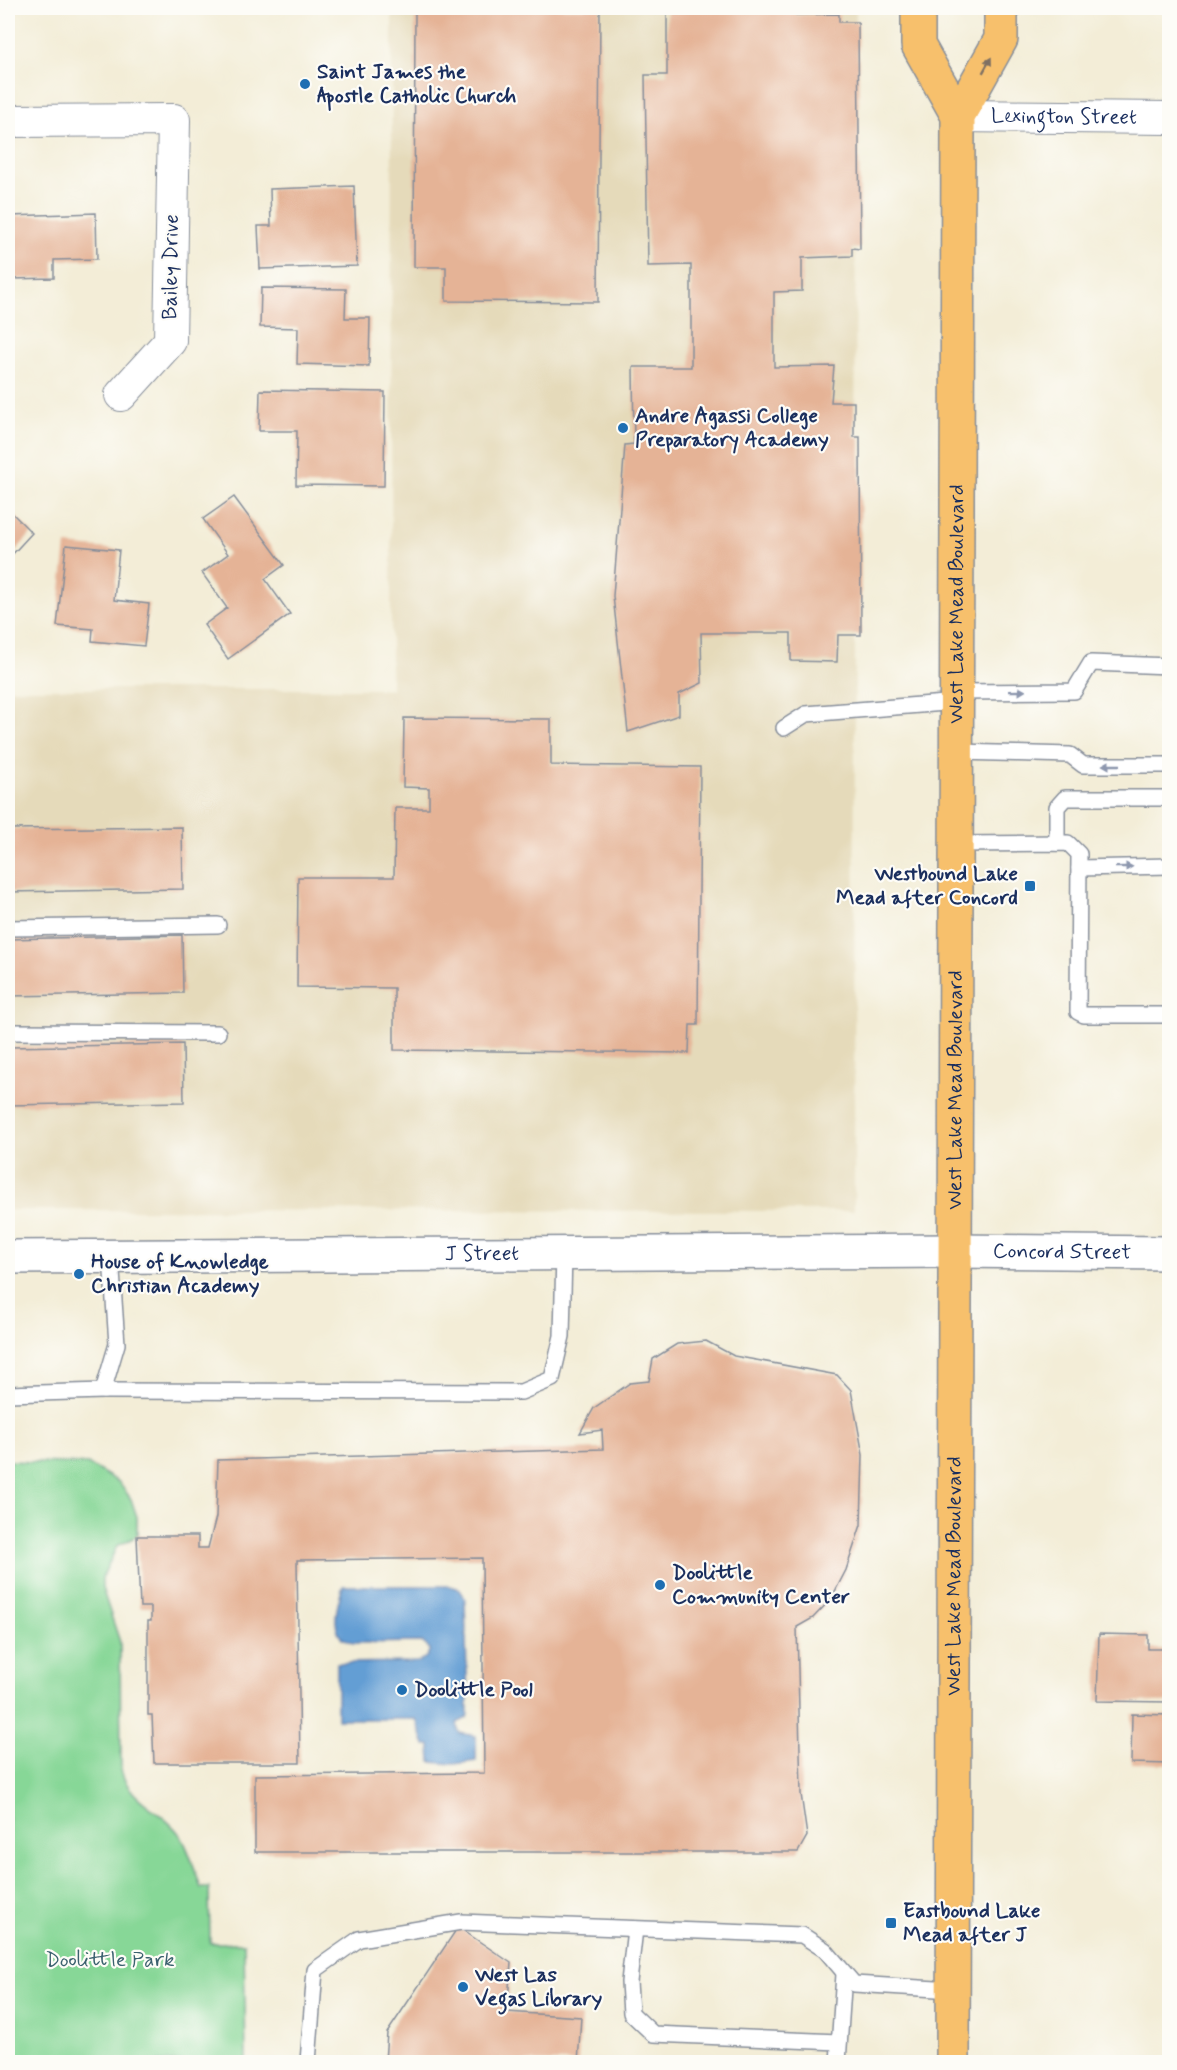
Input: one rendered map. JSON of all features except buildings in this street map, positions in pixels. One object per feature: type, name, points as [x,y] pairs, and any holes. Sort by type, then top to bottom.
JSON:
[{"type":"main road","name":"West Lake Mead Boulevard","points":[[918,8],[918,45],[958,116]]},
{"type":"main road","name":"West Lake Mead Boulevard","points":[[953,2062],[958,844],[958,116],[1001,39],[1001,8]]},
{"type":"street","name":"Lexington Street","points":[[958,116],[1170,118]]},
{"type":"street","name":"Bailey Drive","points":[[8,121],[174,120],[170,341],[121,395]]},
{"type":"street","name":"Concord Street","points":[[956,1251],[1170,1253]]},
{"type":"street","name":"J Street","points":[[8,1257],[956,1251]]},
{"type":"lane","points":[[784,728],[806,714],[958,697],[1074,691],[1091,663],[1170,666]]},
{"type":"lane","points":[[958,753],[1070,754],[1083,765],[1170,765]]},
{"type":"lane","points":[[1057,843],[1057,807],[1065,798],[1170,798]]},
{"type":"lane","points":[[958,844],[1068,843],[1079,855],[1078,1012],[1084,1015],[1170,1015]]},
{"type":"lane","points":[[1079,868],[1170,866]]},
{"type":"lane","points":[[8,928],[218,925]]},
{"type":"lane","points":[[8,1032],[218,1033]]},
{"type":"lane","points":[[8,1394],[103,1391],[521,1392],[552,1379],[562,1336],[564,1254]]},
{"type":"lane","points":[[103,1391],[117,1344],[111,1257]]},
{"type":"lane","points":[[308,2062],[315,1970],[359,1939],[460,1922],[802,1935],[825,1950],[854,1984],[953,1990]]},
{"type":"lane","points":[[635,1929],[629,1982],[631,2013],[653,2034],[839,2042]]},
{"type":"lane","points":[[838,2062],[844,1974]]},
{"type":"shaded area","name":"Andre Agassi College Preparatory Academy","points":[[392,8],[856,8],[854,1211],[8,1210],[8,689],[391,689]]},
{"type":"green space","name":"Doolittle Park","points":[[8,1461],[88,1464],[119,1482],[131,1499],[137,1517],[137,1536],[117,1546],[102,1578],[102,1588],[120,1642],[121,1770],[131,1790],[173,1826],[180,1835],[201,1888],[209,1888],[210,1943],[244,1943],[246,2062],[8,2062]]},
{"type":"water","name":"Doolittle Pool","points":[[343,1586],[450,1586],[460,1589],[465,1599],[468,1714],[467,1718],[457,1723],[459,1733],[476,1736],[476,1761],[454,1764],[431,1762],[430,1745],[425,1745],[416,1719],[337,1719],[337,1663],[419,1662],[427,1656],[430,1649],[422,1642],[353,1643],[342,1638],[338,1632],[336,1619]]},
{"type":"place","name":"Saint James the Apostle Catholic Church","points":[[305,84]]},
{"type":"place","name":"Andre Agassi College Preparatory Academy","points":[[623,428]]},
{"type":"place","name":"Westbound Lake Mead after Concord","points":[[1030,886]]},
{"type":"place","name":"House of Knowledge Christian Academy","points":[[79,1274]]},
{"type":"place","name":"Doolittle Community Center","points":[[660,1585]]},
{"type":"place","name":"Doolittle Pool","points":[[402,1690]]},
{"type":"place","name":"Eastbound Lake Mead after J","points":[[891,1923]]},
{"type":"place","name":"West Las Vegas Library","points":[[463,1987]]}]
